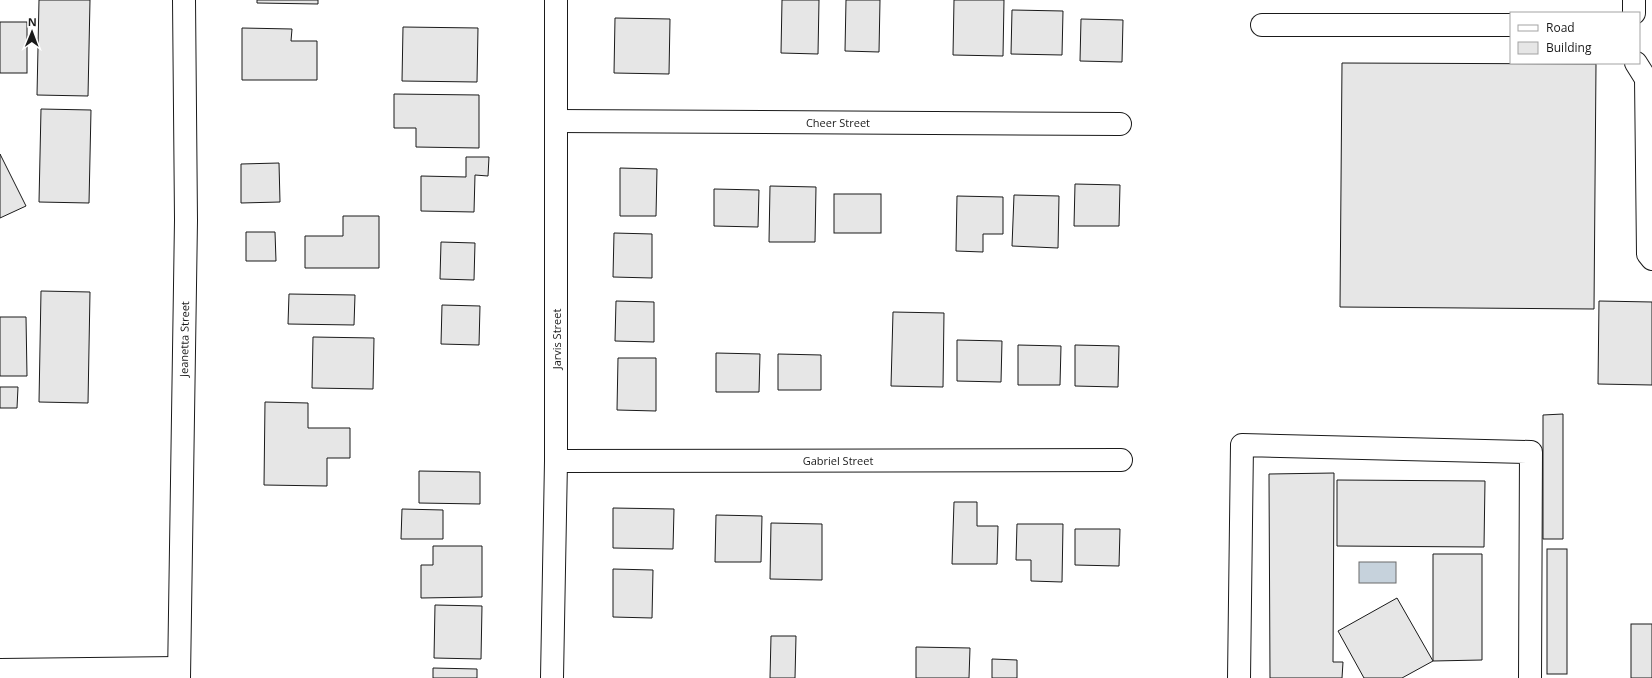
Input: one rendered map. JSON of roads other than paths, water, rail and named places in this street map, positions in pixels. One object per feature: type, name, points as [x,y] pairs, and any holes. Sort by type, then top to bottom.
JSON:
[{"type":"street","name":"Jeanetta Street","points":[[178,673],[186,220],[184,0]]},
{"type":"street","name":"Jarvis Street","points":[[552,678],[556,461],[556,0]]},
{"type":"street","points":[[1634,0],[1634,12]]},
{"type":"street","points":[[1262,25],[1510,25]]},
{"type":"street","points":[[1645,74],[1650,178],[1648,254],[1652,259]]},
{"type":"street","name":"Cheer Street","points":[[556,120],[1120,124]]},
{"type":"street","points":[[1239,678],[1242,445],[1531,452],[1530,678]]},
{"type":"street","name":"Gabriel Street","points":[[556,461],[1121,460]]},
{"type":"street","points":[[0,670],[178,673]]}]
